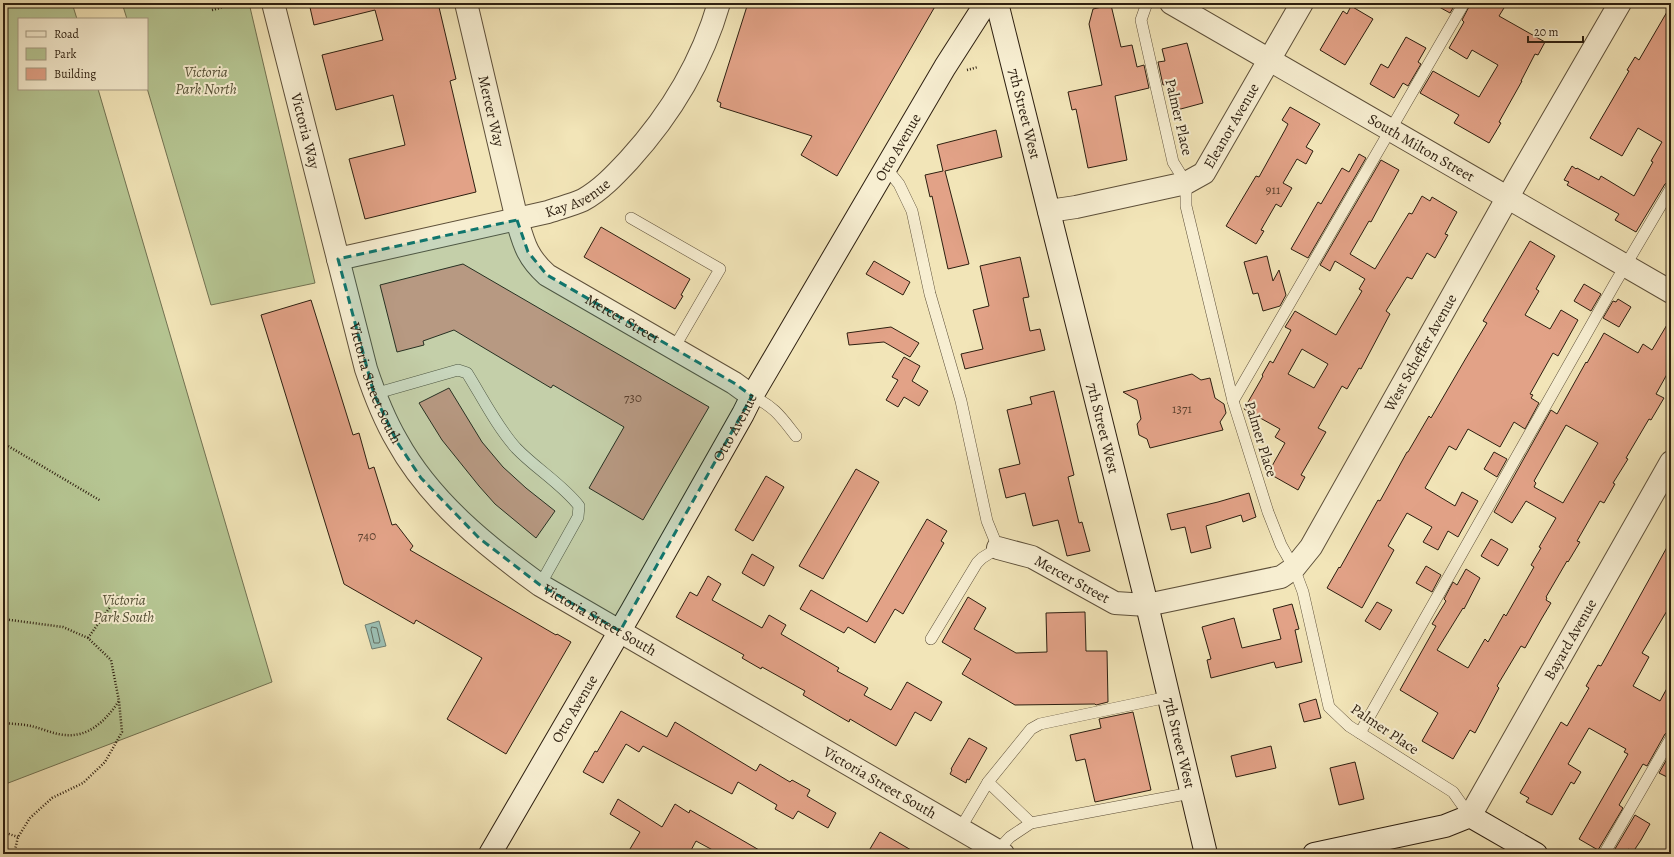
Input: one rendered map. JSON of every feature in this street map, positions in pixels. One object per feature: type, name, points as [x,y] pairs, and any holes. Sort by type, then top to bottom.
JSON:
[{"type":"street","name":"Victoria Way","points":[[273,3],[338,260]]},
{"type":"street","name":"Mercer Way","points":[[466,3],[517,220]]},
{"type":"street","name":"Kay Avenue","points":[[338,260],[517,220],[582,200],[601,188],[646,142],[678,96],[704,45],[719,3]]},
{"type":"street","name":"Otto Avenue","points":[[490,854],[620,631],[752,396],[945,67],[986,3]]},
{"type":"street","name":"7th Street West","points":[[997,3],[1147,605],[1190,793],[1206,854]]},
{"type":"street","name":"South Milton Street","points":[[1171,3],[1671,292]]},
{"type":"street","name":"Eleanor Avenue","points":[[1049,211],[1076,207],[1186,183],[1204,173],[1302,3]]},
{"type":"street","name":"West Scheffer Avenue","points":[[1147,605],[1281,576],[1294,568],[1310,548],[1620,3]]},
{"type":"street","name":"Mercer Street","points":[[517,220],[528,252],[536,264],[547,275],[734,383],[752,396]]},
{"type":"street","name":"Victoria Street South","points":[[338,260],[366,369],[374,394],[397,442],[421,478],[448,508],[479,538],[540,585],[960,829],[998,853]]},
{"type":"street","name":"Bayard Avenue","points":[[1470,816],[1671,462]]},
{"type":"street","name":"Mercer Street","points":[[998,548],[1032,558],[1115,603],[1147,605]]},
{"type":"street","points":[[1314,854],[1342,851],[1445,826],[1470,816],[1536,854]]},
{"type":"lane","name":"Palmer Place","points":[[1147,3],[1141,20],[1173,162],[1186,183],[1186,206],[1233,401],[1268,512],[1281,545],[1294,568],[1303,592],[1329,706],[1349,726],[1453,792],[1470,816]]},
{"type":"lane","points":[[1233,401],[1464,3]]},
{"type":"lane","points":[[886,168],[899,184],[912,211],[930,294],[960,401],[986,521],[998,548],[977,563],[932,639]]},
{"type":"lane","points":[[1360,733],[1671,188]]},
{"type":"lane","points":[[631,218],[720,269],[674,348]]},
{"type":"lane","points":[[374,394],[458,370],[467,373],[515,447],[536,468],[573,499],[579,506],[578,517],[540,585]]},
{"type":"lane","points":[[752,396],[776,411],[796,436]]},
{"type":"lane","points":[[960,829],[988,782],[1030,729],[1040,724],[1168,697]]},
{"type":"lane","points":[[1604,854],[1671,738]]},
{"type":"lane","points":[[988,782],[1031,823]]},
{"type":"lane","points":[[998,853],[1010,837],[1031,823],[1190,793]]},
{"type":"path","points":[[212,10],[238,3]]},
{"type":"path","points":[[3,443],[101,501]]},
{"type":"path","points":[[88,638],[118,596]]},
{"type":"path","points":[[3,619],[63,627],[88,638],[112,660],[119,701],[122,732],[105,762],[83,783],[52,798],[30,818],[18,837],[14,854]]},
{"type":"path","points":[[3,723],[32,726],[58,734],[69,735],[85,733],[108,717],[119,701]]},
{"type":"path","points":[[3,832],[18,837]]},
{"type":"highlighted area","points":[[517,220],[528,252],[547,275],[734,383],[752,396],[620,631],[540,585],[479,538],[421,478],[397,442],[374,394],[338,259]]},
{"type":"green space","name":"Victoria Park South","points":[[3,3],[72,3],[77,18],[18,18],[18,90],[98,90],[272,682],[3,785]]},
{"type":"green space","name":"Victoria Park North","points":[[122,3],[249,3],[315,283],[211,305],[148,90],[148,18],[127,18]]},
{"type":"water","points":[[379,621],[386,646],[372,649],[365,625]]},
{"type":"building","points":[[309,3],[438,3],[456,79],[450,81],[476,192],[365,219],[349,159],[405,145],[393,95],[336,110],[322,55],[383,40],[375,10],[314,25]]},
{"type":"building","points":[[748,3],[937,3],[837,176],[801,155],[812,136],[720,107],[721,103],[717,101]]},
{"type":"building","points":[[1432,3],[1456,3],[1450,13]]},
{"type":"building","points":[[1471,3],[1507,3],[1499,16],[1545,42],[1538,55],[1535,54],[1499,122],[1501,123],[1489,143],[1454,123],[1459,115],[1420,93],[1433,71],[1479,97],[1498,65],[1472,50],[1467,59],[1449,48],[1464,22],[1462,20]]},
{"type":"building","points":[[1111,5],[1121,47],[1132,45],[1137,67],[1144,65],[1149,88],[1115,96],[1127,160],[1088,168],[1076,109],[1072,110],[1068,92],[1102,85],[1089,24],[1093,9]]},
{"type":"building","points":[[1671,5],[1671,181],[1665,184],[1636,232],[1615,220],[1619,214],[1567,185],[1569,182],[1564,180],[1572,166],[1599,180],[1601,176],[1634,196],[1653,162],[1651,161],[1662,142],[1638,128],[1622,156],[1590,138],[1629,71],[1627,70],[1635,57],[1639,60]]},
{"type":"building","points":[[1351,6],[1373,19],[1345,65],[1320,50],[1343,11],[1347,14]]},
{"type":"building","points":[[1406,37],[1426,48],[1418,62],[1421,64],[1408,86],[1403,83],[1394,98],[1370,84],[1381,64],[1388,68]]},
{"type":"building","points":[[1187,43],[1203,103],[1177,110],[1170,84],[1163,85],[1158,62],[1165,61],[1162,49]]},
{"type":"building","points":[[1290,107],[1320,124],[1306,147],[1313,151],[1306,164],[1297,159],[1283,183],[1292,188],[1281,207],[1276,204],[1261,230],[1264,231],[1256,244],[1226,226],[1256,176],[1259,177],[1285,130],[1288,124],[1282,120]]},
{"type":"building","points":[[996,130],[1002,157],[945,171],[969,264],[948,269],[932,196],[930,197],[925,175],[943,171],[937,145]]},
{"type":"building","points":[[1359,154],[1366,158],[1308,258],[1291,249],[1318,202],[1321,204],[1342,168],[1349,172]]},
{"type":"building","points":[[1381,160],[1399,170],[1371,222],[1369,221],[1350,254],[1375,269],[1409,213],[1412,214],[1422,196],[1430,201],[1432,197],[1457,212],[1445,234],[1448,235],[1435,258],[1427,253],[1412,279],[1407,277],[1386,311],[1390,314],[1361,369],[1359,368],[1347,389],[1342,386],[1318,428],[1326,432],[1301,475],[1305,477],[1298,490],[1268,473],[1285,443],[1275,437],[1280,429],[1244,409],[1270,361],[1273,363],[1291,330],[1285,327],[1295,311],[1336,335],[1362,291],[1359,289],[1365,279],[1335,261],[1330,271],[1320,265]],"holes":[[[1302,349],[1328,364],[1314,388],[1288,374]]]},
{"type":"building","points":[[601,227],[690,279],[681,295],[683,296],[675,309],[584,257]]},
{"type":"building","points":[[1530,241],[1555,256],[1536,289],[1539,291],[1525,315],[1550,329],[1561,310],[1578,320],[1558,356],[1553,353],[1530,394],[1533,395],[1531,398],[1539,403],[1525,429],[1514,422],[1500,447],[1468,429],[1456,450],[1449,446],[1425,488],[1455,506],[1462,492],[1478,501],[1458,537],[1448,531],[1438,550],[1423,542],[1432,527],[1407,513],[1388,546],[1394,550],[1362,608],[1327,588],[1339,567],[1340,568],[1378,500],[1380,501],[1407,452],[1429,416],[1431,418],[1487,323],[1483,321]]},
{"type":"building","points":[[1267,256],[1273,281],[1279,270],[1286,295],[1280,306],[1263,311],[1258,293],[1253,294],[1244,262]]},
{"type":"building","points":[[1020,257],[1029,297],[1023,298],[1030,331],[1040,329],[1045,350],[965,369],[961,354],[983,349],[973,310],[989,306],[980,266]]},
{"type":"building","points":[[874,261],[910,282],[903,295],[866,274]]},
{"type":"building","points":[[463,264],[709,407],[643,520],[589,488],[624,427],[553,385],[551,388],[454,330],[423,341],[424,345],[397,352],[380,285]]},
{"type":"building","points":[[1584,284],[1601,294],[1591,311],[1574,301]]},
{"type":"building","points":[[1618,299],[1631,307],[1619,327],[1603,318],[1613,301],[1616,302]]},
{"type":"building","points":[[311,300],[353,435],[359,433],[369,469],[374,467],[392,525],[396,524],[413,546],[410,550],[556,635],[557,634],[571,642],[506,754],[447,719],[482,658],[416,620],[414,624],[344,584],[261,315]]},
{"type":"building","points":[[1671,318],[1671,367],[1656,394],[1664,398],[1651,420],[1649,419],[1626,458],[1628,459],[1613,483],[1615,484],[1604,503],[1600,501],[1577,541],[1580,542],[1546,597],[1546,600],[1551,603],[1525,648],[1521,646],[1497,686],[1499,688],[1475,733],[1470,730],[1453,759],[1422,741],[1438,713],[1400,690],[1436,626],[1432,624],[1446,601],[1444,599],[1453,582],[1457,585],[1466,569],[1480,578],[1464,609],[1463,608],[1437,650],[1468,668],[1485,639],[1488,642],[1504,614],[1506,616],[1534,567],[1531,565],[1541,548],[1539,547],[1556,518],[1526,501],[1512,523],[1494,512],[1551,410],[1557,414],[1604,333],[1638,353],[1643,344],[1652,350]],"holes":[[[1566,425],[1598,443],[1563,503],[1534,487],[1536,483],[1534,481]]]},
{"type":"building","points":[[891,327],[919,343],[910,357],[884,342],[849,345],[847,333]]},
{"type":"building","points":[[904,357],[920,366],[912,381],[928,391],[919,406],[904,397],[898,407],[886,400],[898,380],[892,377]]},
{"type":"building","points":[[1192,374],[1201,380],[1210,378],[1215,398],[1224,404],[1226,413],[1220,422],[1223,430],[1150,448],[1147,439],[1139,435],[1137,424],[1141,419],[1137,400],[1123,392]]},
{"type":"building","points":[[449,388],[482,442],[503,467],[555,511],[536,538],[495,504],[479,486],[442,440],[419,403]]},
{"type":"building","points":[[1054,391],[1074,475],[1068,477],[1079,523],[1082,522],[1090,551],[1067,556],[1058,520],[1033,526],[1025,493],[1006,498],[999,469],[1020,464],[1007,410],[1032,404],[1030,397]]},
{"type":"building","points":[[1494,452],[1507,459],[1497,477],[1484,469]]},
{"type":"building","points":[[856,469],[879,482],[823,579],[799,566]]},
{"type":"building","points":[[766,476],[784,487],[753,541],[735,530]]},
{"type":"building","points":[[1249,493],[1256,517],[1243,522],[1241,515],[1206,526],[1211,548],[1191,553],[1185,527],[1171,530],[1167,514]]},
{"type":"building","points":[[927,519],[947,531],[941,541],[944,543],[903,614],[895,609],[875,643],[848,627],[844,633],[800,609],[811,590],[867,622]]},
{"type":"building","points":[[1491,539],[1508,549],[1498,566],[1481,556]]},
{"type":"building","points":[[1671,540],[1671,604],[1642,653],[1649,657],[1633,686],[1660,701],[1671,681],[1671,731],[1665,734],[1647,766],[1643,764],[1619,805],[1623,808],[1598,850],[1579,839],[1628,754],[1624,752],[1626,749],[1589,728],[1568,764],[1581,772],[1574,784],[1571,782],[1552,815],[1526,802],[1529,798],[1520,793],[1561,722],[1567,726],[1589,688],[1586,686],[1598,665],[1601,666]]},
{"type":"building","points":[[752,554],[774,567],[764,586],[742,573]]},
{"type":"building","points":[[1426,566],[1441,575],[1432,592],[1416,583]]},
{"type":"building","points":[[708,576],[721,584],[712,600],[762,628],[769,615],[786,625],[781,634],[839,668],[837,671],[868,688],[864,695],[891,710],[907,682],[942,702],[931,721],[915,712],[896,746],[850,719],[849,722],[837,715],[803,695],[805,691],[762,667],[761,669],[742,658],[744,655],[676,617],[690,592],[697,596]]},
{"type":"building","points":[[968,597],[986,608],[974,629],[1016,653],[1047,652],[1046,613],[1085,612],[1086,651],[1107,651],[1108,702],[1096,705],[1015,705],[962,674],[971,659],[942,642]]},
{"type":"building","points":[[1377,602],[1392,610],[1380,630],[1365,621]]},
{"type":"building","points":[[1292,604],[1299,629],[1295,630],[1302,662],[1276,668],[1274,662],[1211,678],[1207,660],[1211,659],[1202,627],[1234,618],[1242,648],[1281,639],[1273,609]]},
{"type":"building","points":[[1316,699],[1321,718],[1304,722],[1299,704]]},
{"type":"building","points":[[621,711],[667,737],[675,722],[756,771],[760,764],[790,782],[792,780],[810,790],[807,796],[836,813],[828,828],[798,811],[793,819],[775,809],[777,805],[738,782],[732,794],[643,746],[639,752],[626,744],[603,783],[583,772],[595,751],[597,752]]},
{"type":"building","points":[[1133,712],[1151,790],[1095,802],[1085,759],[1076,761],[1070,735],[1101,728],[1099,719]]},
{"type":"building","points":[[969,738],[987,748],[969,780],[967,779],[966,783],[950,774],[951,769]]},
{"type":"building","points":[[1271,746],[1276,768],[1236,777],[1231,756]]},
{"type":"building","points":[[1671,752],[1671,779],[1659,773]]},
{"type":"building","points":[[1355,762],[1364,799],[1339,805],[1330,768]]},
{"type":"building","points":[[618,799],[662,827],[675,804],[689,813],[690,810],[766,854],[720,854],[696,841],[689,854],[627,854],[640,832],[610,814]]},
{"type":"building","points":[[1635,815],[1650,824],[1641,840],[1633,852],[1628,849],[1625,854],[1612,854]]},
{"type":"building","points":[[880,832],[918,854],[867,854]]}]
